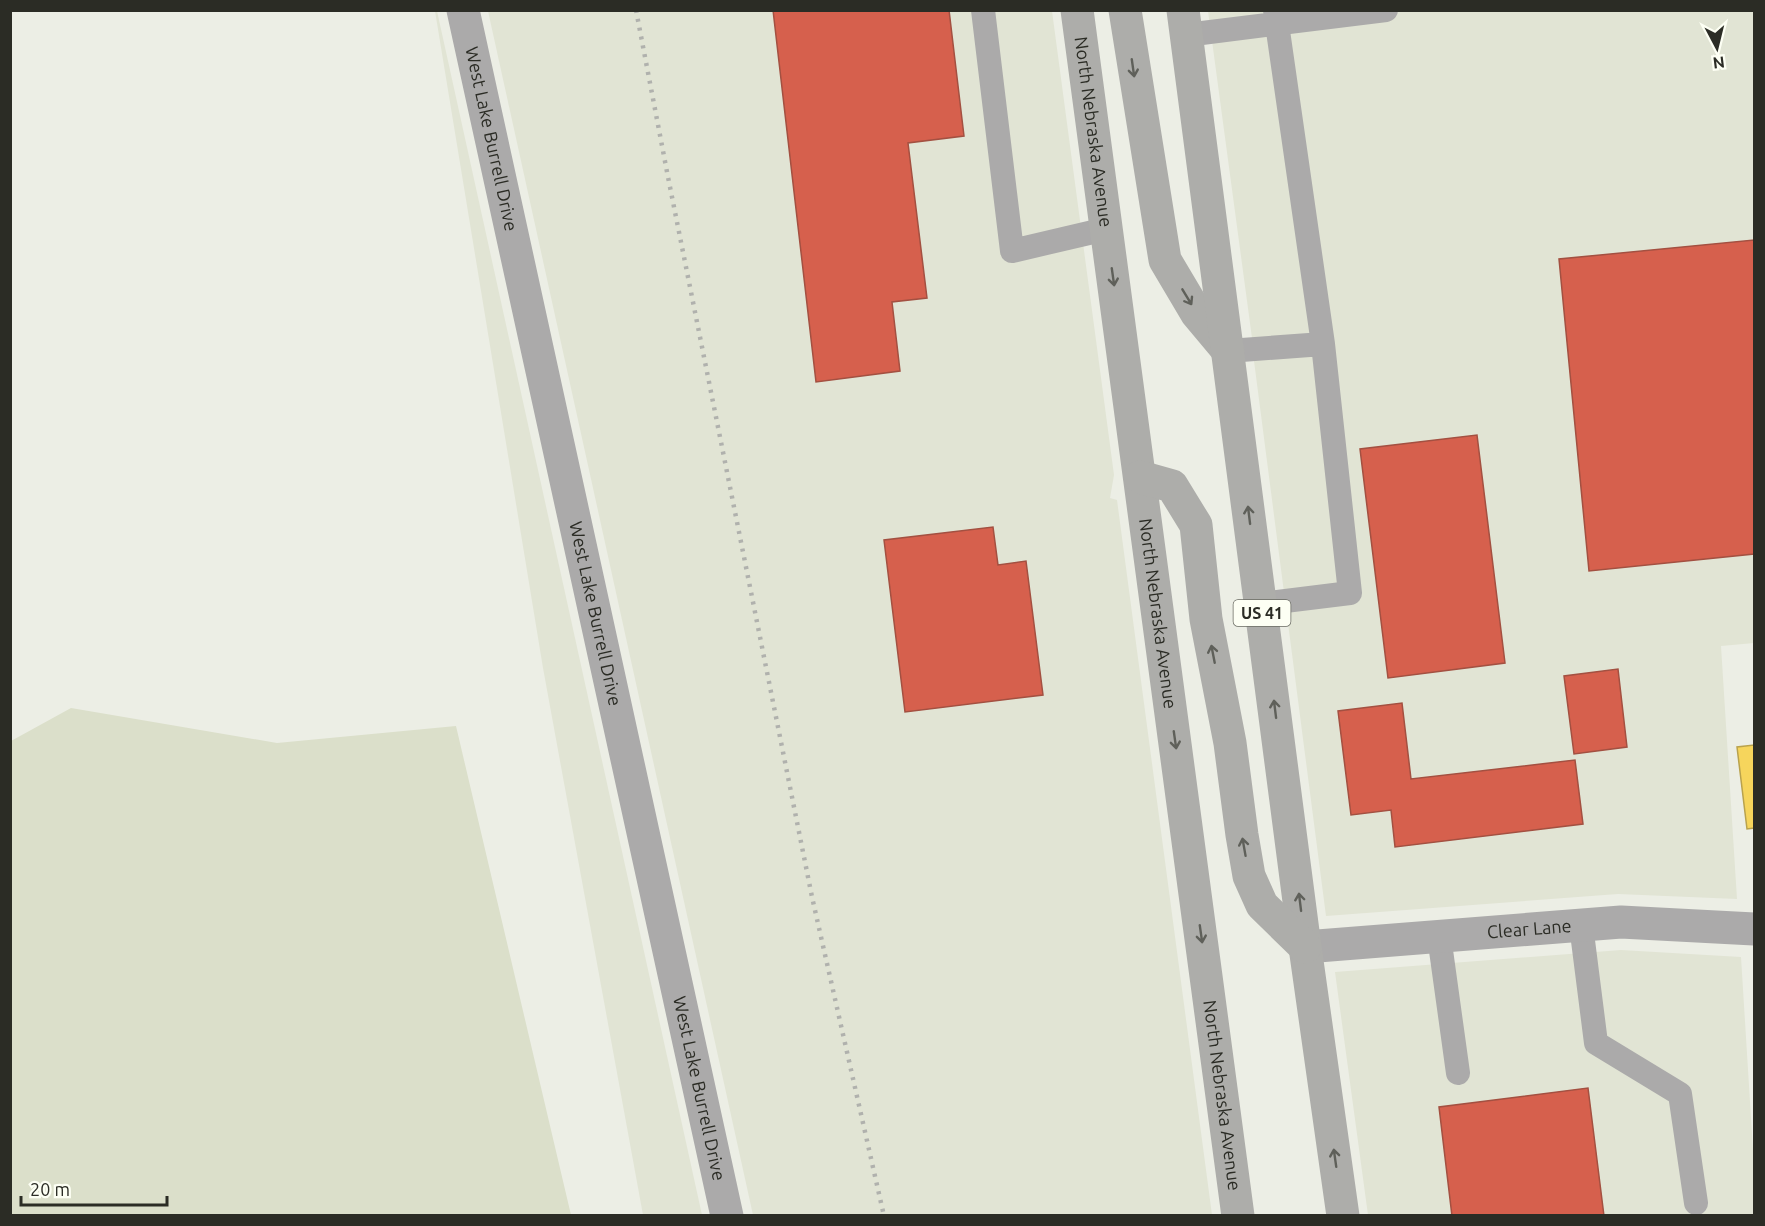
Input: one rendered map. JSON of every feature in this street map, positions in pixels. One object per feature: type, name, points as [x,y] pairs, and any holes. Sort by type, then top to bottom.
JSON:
[{"type":"main road","name":"North Nebraska Avenue","points":[[1077,10],[1238,1215]]},
{"type":"main road","points":[[1125,10],[1165,260],[1197,314],[1228,351]]},
{"type":"main road","name":"US 41","points":[[1184,23],[1305,947],[1343,1215]]},
{"type":"main road","points":[[1140,477],[1172,486],[1196,525],[1206,619],[1230,743],[1249,876],[1262,905],[1305,947]]},
{"type":"street","name":"West Lake Burrell Drive","points":[[463,10],[727,1215]]},
{"type":"street","name":"Clear Lane","points":[[1305,947],[1621,922],[1755,929]]},
{"type":"lane","points":[[983,10],[1012,251],[1106,229]]},
{"type":"lane","points":[[1184,23],[1386,10]]},
{"type":"lane","points":[[1261,604],[1350,593],[1323,344],[1276,17]]},
{"type":"lane","points":[[1228,351],[1323,344]]},
{"type":"lane","points":[[1581,925],[1596,1043],[1680,1094],[1696,1203]]},
{"type":"lane","points":[[1439,936],[1458,1073]]},
{"type":"shaded area","points":[[435,11],[437,11],[702,1215],[643,1215],[543,668]]},
{"type":"shaded area","points":[[488,11],[1052,11],[1114,475],[1110,498],[1117,500],[1212,1215],[753,1215]]},
{"type":"shaded area","points":[[1208,11],[1754,11],[1754,643],[1721,646],[1737,899],[1618,894],[1326,916],[1254,361],[1263,352],[1252,338]]},
{"type":"shaded area","points":[[71,708],[277,743],[456,726],[571,1215],[11,1215],[11,741]]},
{"type":"shaded area","points":[[1621,950],[1741,957],[1754,1166],[1754,1215],[1368,1215],[1335,972]]},
{"type":"building: Homes","points":[[1754,745],[1754,828],[1747,829],[1737,747]]},
{"type":"building: Shops","points":[[773,10],[949,10],[964,136],[908,143],[927,298],[892,302],[900,371],[816,382]]},
{"type":"building: Shops","points":[[1754,240],[1754,554],[1589,571],[1559,259]]},
{"type":"building: Shops","points":[[1477,435],[1505,663],[1388,678],[1360,449]]},
{"type":"building: Shops","points":[[993,527],[998,565],[1026,561],[1043,695],[905,712],[884,540]]},
{"type":"building: Shops","points":[[1618,669],[1627,747],[1574,754],[1564,676]]},
{"type":"building: Shops","points":[[1402,703],[1411,779],[1575,760],[1583,824],[1395,847],[1391,810],[1351,815],[1338,711]]},
{"type":"building: Shops","points":[[1588,1088],[1604,1216],[1452,1216],[1439,1107]]},
{"type":"railway","points":[[636,10],[812,897],[884,1216]]}]
